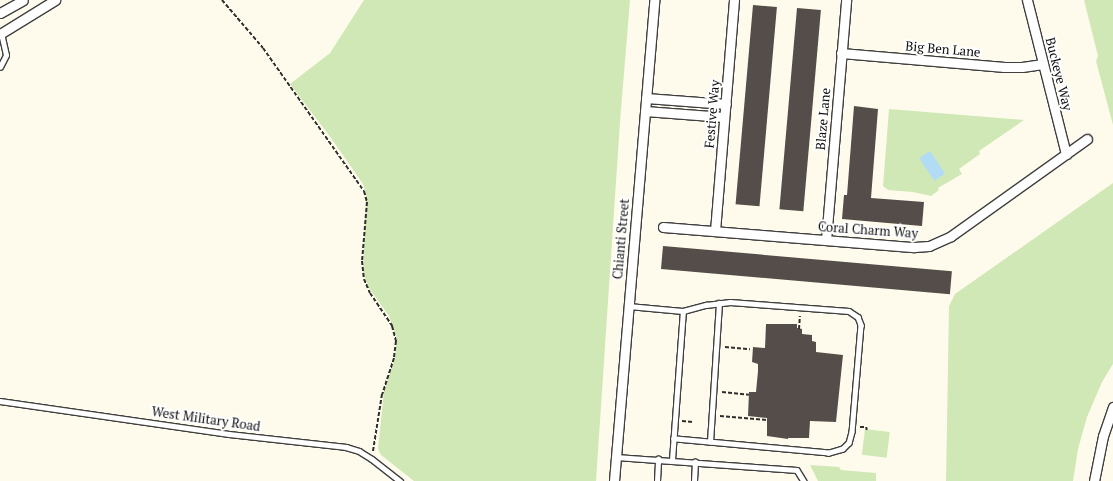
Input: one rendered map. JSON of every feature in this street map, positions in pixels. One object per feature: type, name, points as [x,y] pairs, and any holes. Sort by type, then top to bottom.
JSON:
[{"type":"street","points":[[0,13],[23,0]]},
{"type":"street","points":[[0,34],[55,0]]},
{"type":"street","name":"Chianti Street","points":[[614,481],[654,0]]},
{"type":"street","name":"Festive Way","points":[[715,231],[734,0]]},
{"type":"street","name":"Blaze Lane","points":[[826,240],[846,0]]},
{"type":"street","name":"Buckeye Way","points":[[1027,0],[1066,154]]},
{"type":"street","name":"Big Ben Lane","points":[[841,53],[1004,67],[1022,67],[1043,64]]},
{"type":"street","points":[[646,98],[726,104]]},
{"type":"street","points":[[645,111],[724,117]]},
{"type":"street","name":"Coral Charm Way","points":[[663,226],[914,248],[936,244],[951,236],[1087,139]]},
{"type":"street","points":[[1094,481],[1103,436],[1113,407]]},
{"type":"lane","points":[[0,34],[6,55],[0,66]]},
{"type":"lane","points":[[628,306],[683,310],[730,302],[849,311],[856,314],[861,324],[852,432],[849,443],[843,449],[829,453],[674,439]]},
{"type":"lane","points":[[710,442],[719,303]]},
{"type":"lane","points":[[672,460],[683,310]]},
{"type":"lane","name":"West Military Road","points":[[0,401],[229,434],[346,447],[359,451],[400,481]]},
{"type":"lane","points":[[616,457],[797,470],[804,481]]},
{"type":"lane","points":[[657,481],[658,460]]},
{"type":"lane","points":[[694,481],[695,462]]},
{"type":"path","points":[[222,0],[263,48],[364,191],[367,202],[362,262],[363,275],[370,293],[392,326],[396,342],[394,358],[382,394],[372,460]]},
{"type":"path","points":[[800,316],[800,329]]},
{"type":"path","points":[[725,347],[750,349]]},
{"type":"path","points":[[722,392],[749,395]]},
{"type":"path","points":[[720,416],[767,420]]},
{"type":"path","points":[[859,427],[866,427],[867,430]]},
{"type":"green space","points":[[364,0],[630,0],[620,122],[596,481],[414,481],[381,455],[378,449],[384,391],[395,357],[397,339],[389,316],[369,288],[363,272],[366,193],[363,184],[331,138],[290,84],[330,53]]},
{"type":"green space","points":[[1084,0],[1113,0],[1113,125],[1096,61],[1098,56]]},
{"type":"green space","points":[[889,109],[1024,120],[979,151],[980,154],[959,169],[962,174],[938,188],[939,190],[931,196],[913,192],[888,190],[883,186]]},
{"type":"green space","points":[[1113,183],[1113,364],[1102,382],[1087,417],[1078,449],[1073,481],[946,481],[949,306],[955,294]]},
{"type":"green space","points":[[865,429],[890,432],[887,458],[862,455]]},
{"type":"green space","points":[[810,465],[839,467],[841,470],[876,473],[876,481],[818,481]]},
{"type":"water","points":[[930,151],[945,173],[934,181],[919,158]]},
{"type":"building","points":[[753,5],[777,7],[759,206],[736,204]]},
{"type":"building","points":[[797,8],[821,10],[803,211],[779,209]]},
{"type":"building","points":[[854,106],[878,109],[871,198],[924,202],[922,226],[842,219],[844,195],[847,195]]},
{"type":"building","points":[[663,246],[952,271],[950,294],[661,269]]},
{"type":"building","points":[[766,324],[797,324],[797,328],[802,329],[802,334],[812,335],[812,341],[816,342],[816,352],[843,355],[836,422],[810,421],[809,438],[788,439],[767,436],[767,418],[748,416],[749,392],[756,392],[758,371],[758,364],[752,362],[753,347],[765,348]]}]
